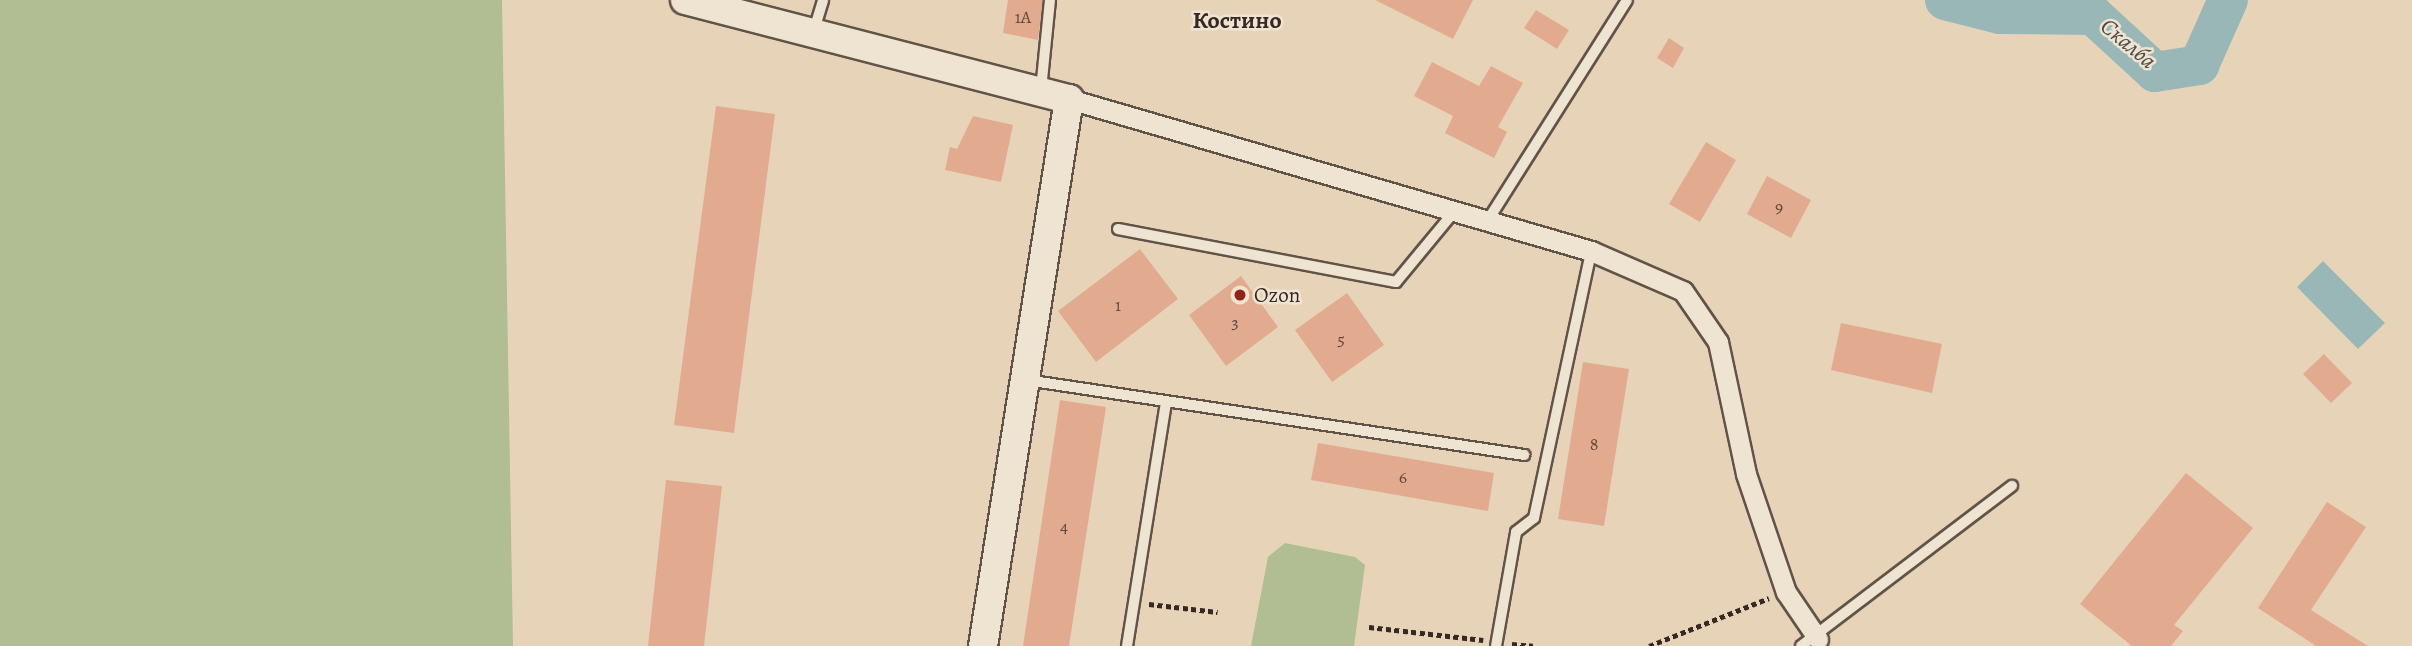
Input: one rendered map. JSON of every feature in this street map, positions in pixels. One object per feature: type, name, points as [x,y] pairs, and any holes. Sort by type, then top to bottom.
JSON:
[{"type":"street","points":[[685,0],[814,30],[1041,90],[1591,251],[1683,290],[1717,342],[1746,474],[1786,592],[1814,644]]},
{"type":"street","points":[[984,646],[1021,380],[1069,99]]},
{"type":"lane","points":[[814,30],[823,0]]},
{"type":"lane","points":[[1041,90],[1050,0]]},
{"type":"lane","points":[[1488,220],[1627,0]]},
{"type":"lane","points":[[1118,229],[1396,282],[1454,212]]},
{"type":"lane","points":[[1496,644],[1516,533],[1534,518],[1591,251]]},
{"type":"lane","points":[[1021,380],[1524,455]]},
{"type":"lane","points":[[1127,646],[1166,403]]},
{"type":"lane","points":[[1814,644],[2011,486]]},
{"type":"path","points":[[1649,646],[1786,592]]},
{"type":"path","points":[[1134,602],[1218,611]]},
{"type":"path","points":[[1369,627],[1496,644],[1533,646]]},
{"type":"green space","points":[[0,0],[502,0],[513,646],[0,646]]},
{"type":"green space","points":[[1285,543],[1355,557],[1365,565],[1354,646],[1251,646],[1268,557]]},
{"type":"water","points":[[2323,261],[2385,323],[2358,349],[2297,287]]},
{"type":"building","points":[[1008,0],[1043,0],[1038,40],[1003,33]]},
{"type":"building","points":[[1375,0],[1473,0],[1453,39]]},
{"type":"building","points":[[1536,10],[1569,30],[1557,49],[1524,28]]},
{"type":"building","points":[[1669,38],[1684,48],[1673,68],[1657,58]]},
{"type":"building","points":[[1432,62],[1479,86],[1491,66],[1523,83],[1498,127],[1507,132],[1494,158],[1445,133],[1453,116],[1414,96]]},
{"type":"building","points":[[716,106],[775,114],[734,433],[674,425]]},
{"type":"building","points":[[973,116],[1013,125],[1001,182],[945,170],[950,147],[957,149]]},
{"type":"building","points":[[1706,142],[1736,160],[1700,222],[1669,204]]},
{"type":"building","points":[[1767,176],[1811,200],[1791,238],[1747,214]]},
{"type":"building","points":[[1140,249],[1178,299],[1096,362],[1058,311]]},
{"type":"building","points":[[1241,276],[1278,327],[1226,366],[1189,315]]},
{"type":"building","points":[[1347,293],[1384,345],[1332,382],[1295,330]]},
{"type":"building","points":[[1841,323],[1942,344],[1932,393],[1831,370]]},
{"type":"building","points":[[2324,354],[2352,383],[2331,403],[2303,374]]},
{"type":"building","points":[[1583,362],[1629,369],[1604,526],[1558,519]]},
{"type":"building","points":[[1060,400],[1106,407],[1069,646],[1023,646]]},
{"type":"building","points":[[1318,443],[1494,473],[1488,511],[1311,480]]},
{"type":"building","points":[[2186,473],[2253,528],[2174,625],[2183,631],[2171,646],[2132,646],[2080,604]]},
{"type":"building","points":[[666,480],[722,486],[704,646],[648,646]]},
{"type":"building","points":[[2327,502],[2366,527],[2311,610],[2368,646],[2316,646],[2258,608]]},
{"type":"waterway","name":"Скалба","points":[[1945,0],[2000,14],[2093,15],[2155,72],[2199,65],[2228,0]]},
{"type":"place","name":"Ozon","points":[[1240,295]]},
{"type":"district","name":"Костино","points":[[1237,21]]}]
